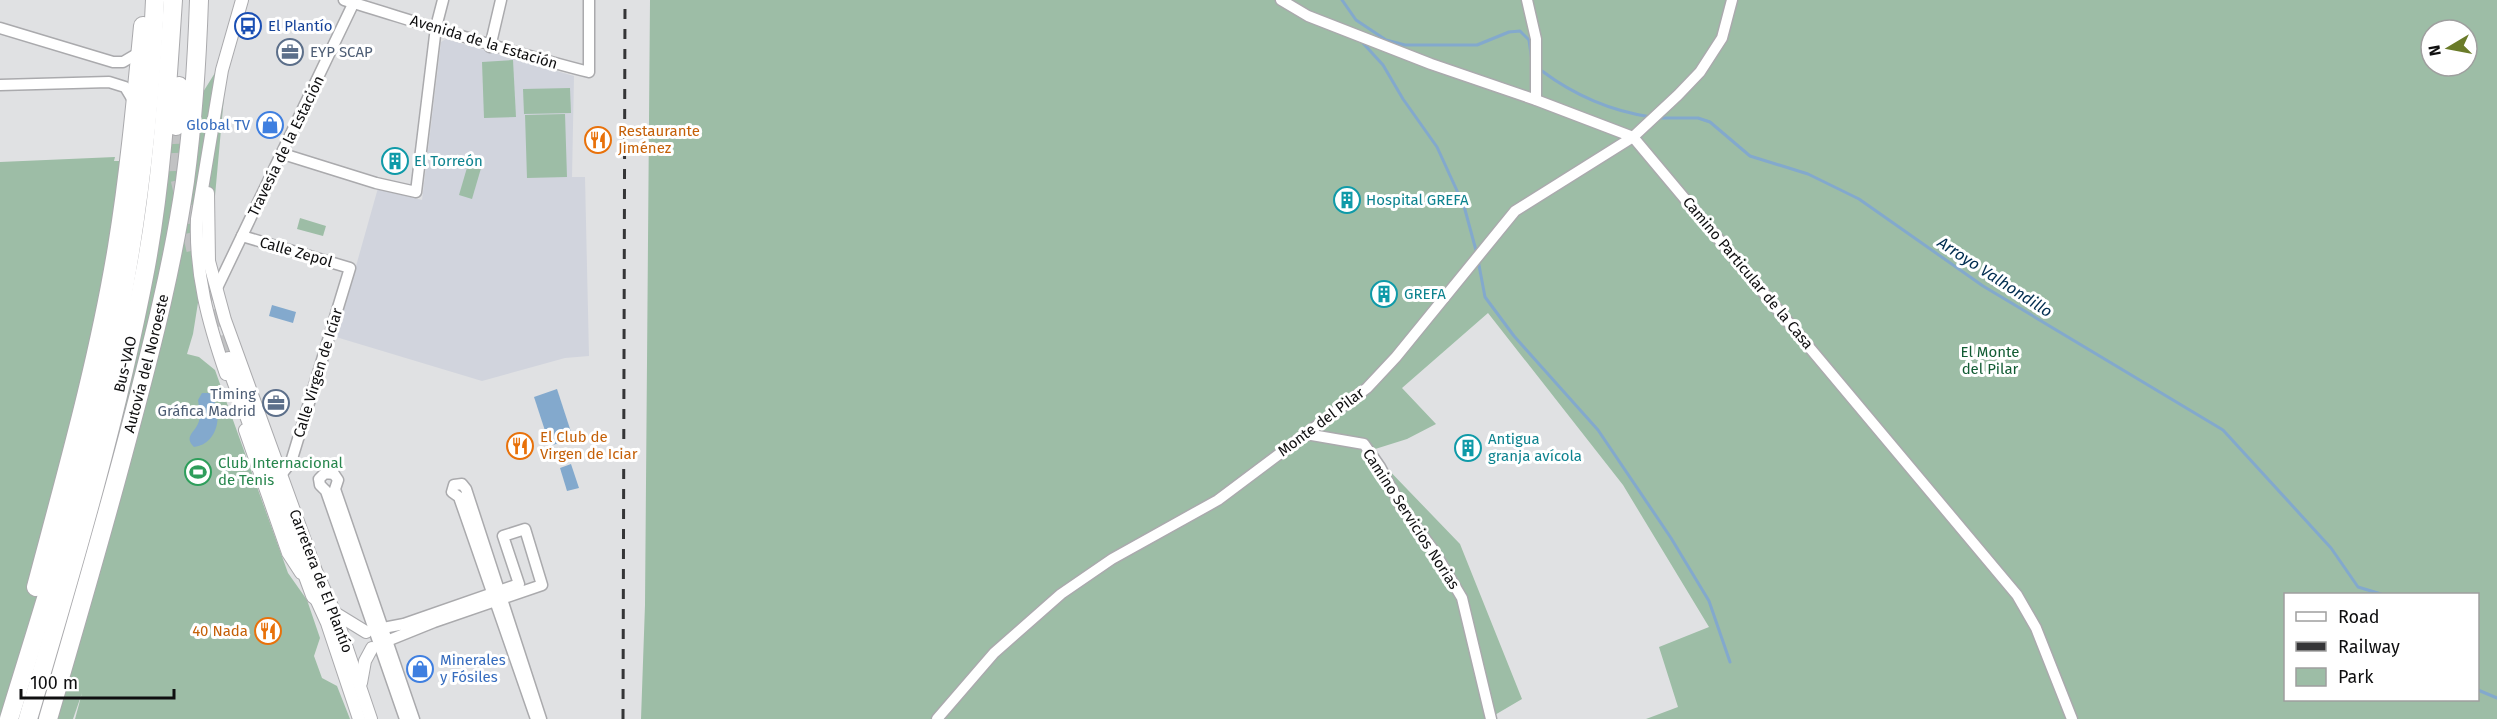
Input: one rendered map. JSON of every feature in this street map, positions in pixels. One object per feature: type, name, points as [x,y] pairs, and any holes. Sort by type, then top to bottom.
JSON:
[{"type":"highway","points":[[7,719],[15,664],[73,448],[106,304],[120,228],[146,0]]},
{"type":"highway","points":[[7,719],[87,455],[111,352],[141,183],[152,74],[155,0]]},
{"type":"highway","name":"Bus-VAO","points":[[28,719],[103,457],[146,265],[157,188],[172,0]]},
{"type":"highway","points":[[176,126],[184,0]]},
{"type":"highway","name":"Autovía del Noroeste","points":[[48,719],[117,476],[155,333],[172,255],[185,180],[197,67],[200,0]]},
{"type":"highway","points":[[59,719],[146,407],[155,333]]},
{"type":"highway","points":[[229,361],[293,538],[316,588]]},
{"type":"street","points":[[202,240],[197,219],[222,70],[242,0]]},
{"type":"street","points":[[283,154],[376,183],[416,192],[436,27],[443,0]]},
{"type":"street","points":[[490,46],[501,0]]},
{"type":"street","name":"Avenida de la Estación","points":[[351,1],[490,46],[589,72],[590,0]]},
{"type":"street","name":"Camino Particular de la Casa","points":[[1281,0],[1308,16],[1431,64],[1536,100],[1633,137],[2017,595],[2036,628],[2072,719]]},
{"type":"street","points":[[1527,0],[1536,39],[1536,100]]},
{"type":"street","name":"Monte del Pilar","points":[[937,719],[994,653],[1061,594],[1112,559],[1218,500],[1367,388],[1396,357],[1515,211],[1633,137],[1700,72],[1722,38],[1732,0]]},
{"type":"street","name":"Travesía de la Estación","points":[[217,288],[283,154],[351,1]]},
{"type":"street","points":[[0,28],[113,62],[123,62],[140,52]]},
{"type":"street","points":[[0,85],[109,82],[125,87],[135,103]]},
{"type":"street","name":"Calle Zepol","points":[[242,236],[350,268]]},
{"type":"street","name":"Carretera de El Plantío","points":[[202,240],[225,320],[281,475],[316,588],[360,688],[371,719]]},
{"type":"street","name":"Carretera de El Plantío","points":[[202,240],[201,292],[217,348],[288,553],[335,612],[343,648],[340,664],[359,719]]},
{"type":"street","name":"Calle Virgen de Icíar","points":[[281,475],[291,462],[350,268]]},
{"type":"street","name":"Camino Servicios Norias","points":[[1306,434],[1364,444],[1380,467],[1401,506],[1440,560],[1462,598],[1491,719]]},
{"type":"street","points":[[405,719],[326,491],[320,485],[319,479],[325,472],[332,472],[338,480],[335,489],[377,637],[414,719]]},
{"type":"street","points":[[536,719],[497,596],[466,489],[458,483],[454,485],[452,492],[454,496],[459,497],[497,596],[541,719]]},
{"type":"street","points":[[343,648],[354,652],[377,637],[497,596],[542,585],[525,529],[503,536],[519,584],[497,596]]},
{"type":"street","points":[[335,612],[377,637]]},
{"type":"street","points":[[360,688],[365,661],[377,637]]},
{"type":"shaded area","points":[[446,39],[574,76],[572,177],[585,177],[589,356],[565,358],[482,381],[336,337],[378,188],[422,200],[441,42]]},
{"type":"green space","name":"El Monte del Pilar","points":[[650,0],[2497,0],[2497,719],[1646,719],[1678,707],[1659,647],[1709,627],[1623,485],[1488,313],[1402,388],[1436,424],[1407,439],[1372,450],[1460,544],[1522,699],[1488,719],[641,719],[645,605]]},
{"type":"green space","points":[[228,52],[215,196],[193,334],[187,354],[199,357],[215,370],[288,573],[307,600],[320,638],[314,656],[322,678],[337,686],[350,719],[75,719],[82,693],[73,719],[0,719],[0,162],[115,157],[114,161],[160,161]]},
{"type":"green space","points":[[513,60],[516,117],[484,118],[482,62]]},
{"type":"green space","points":[[570,88],[571,113],[524,114],[523,89]]},
{"type":"green space","points":[[565,114],[567,177],[527,178],[525,115]]},
{"type":"green space","points":[[471,154],[484,158],[472,199],[459,195]]},
{"type":"green space","points":[[300,218],[326,226],[323,236],[297,229]]},
{"type":"water","points":[[272,305],[296,312],[293,323],[269,316]]},
{"type":"water","points":[[557,389],[573,438],[550,446],[534,397]]},
{"type":"water","points":[[202,393],[209,393],[214,400],[218,416],[217,425],[209,440],[194,447],[190,437],[199,421],[198,400]]},
{"type":"water","points":[[571,464],[579,488],[567,491],[560,468]]},
{"type":"waterway","name":"Arroyo Valhondillo","points":[[1342,0],[1356,20],[1386,40],[1405,45],[1477,45],[1509,32],[1520,31],[1529,40],[1532,61]]},
{"type":"waterway","points":[[1362,42],[1383,65],[1403,99],[1437,147],[1464,206],[1477,254]]},
{"type":"waterway","name":"Arroyo Valhondillo","points":[[1542,71],[1594,101],[1622,111],[1651,117]]},
{"type":"waterway","name":"Arroyo Valhondillo","points":[[1658,118],[1698,118],[1710,122],[1750,156],[1808,174],[1859,199],[1983,286],[2223,430],[2331,548],[2358,587],[2378,593]]},
{"type":"waterway","points":[[1478,260],[1485,297],[1514,336],[1598,430],[1671,538],[1709,601],[1730,662]]},
{"type":"waterway","name":"Arroyo Valhondillo","points":[[2479,690],[2497,698]]},
{"type":"tunnel","points":[[176,126],[178,172],[197,257]]},
{"type":"tunnel","points":[[205,284],[229,361]]},
{"type":"railway","points":[[623,719],[625,0]]},
{"type":"place","name":"El Plantío","points":[[248,26]]},
{"type":"place","name":"EYP SCAP","points":[[290,52]]},
{"type":"place","name":"Global TV","points":[[270,125]]},
{"type":"place","name":"Restaurante Jiménez","points":[[598,140]]},
{"type":"place","name":"El Torreón","points":[[395,161]]},
{"type":"place","name":"Hospital GREFA","points":[[1347,200]]},
{"type":"place","name":"GREFA","points":[[1384,294]]},
{"type":"place","name":"Timing Gráfica Madrid","points":[[276,403]]},
{"type":"place","name":"El Club de Virgen de Iciar","points":[[520,446]]},
{"type":"place","name":"Antigua granja avícola","points":[[1468,448]]},
{"type":"place","name":"Club Internacional de Tenis","points":[[198,472]]},
{"type":"place","name":"40 Nada","points":[[268,631]]},
{"type":"place","name":"Minerales y Fósiles","points":[[420,669]]}]
